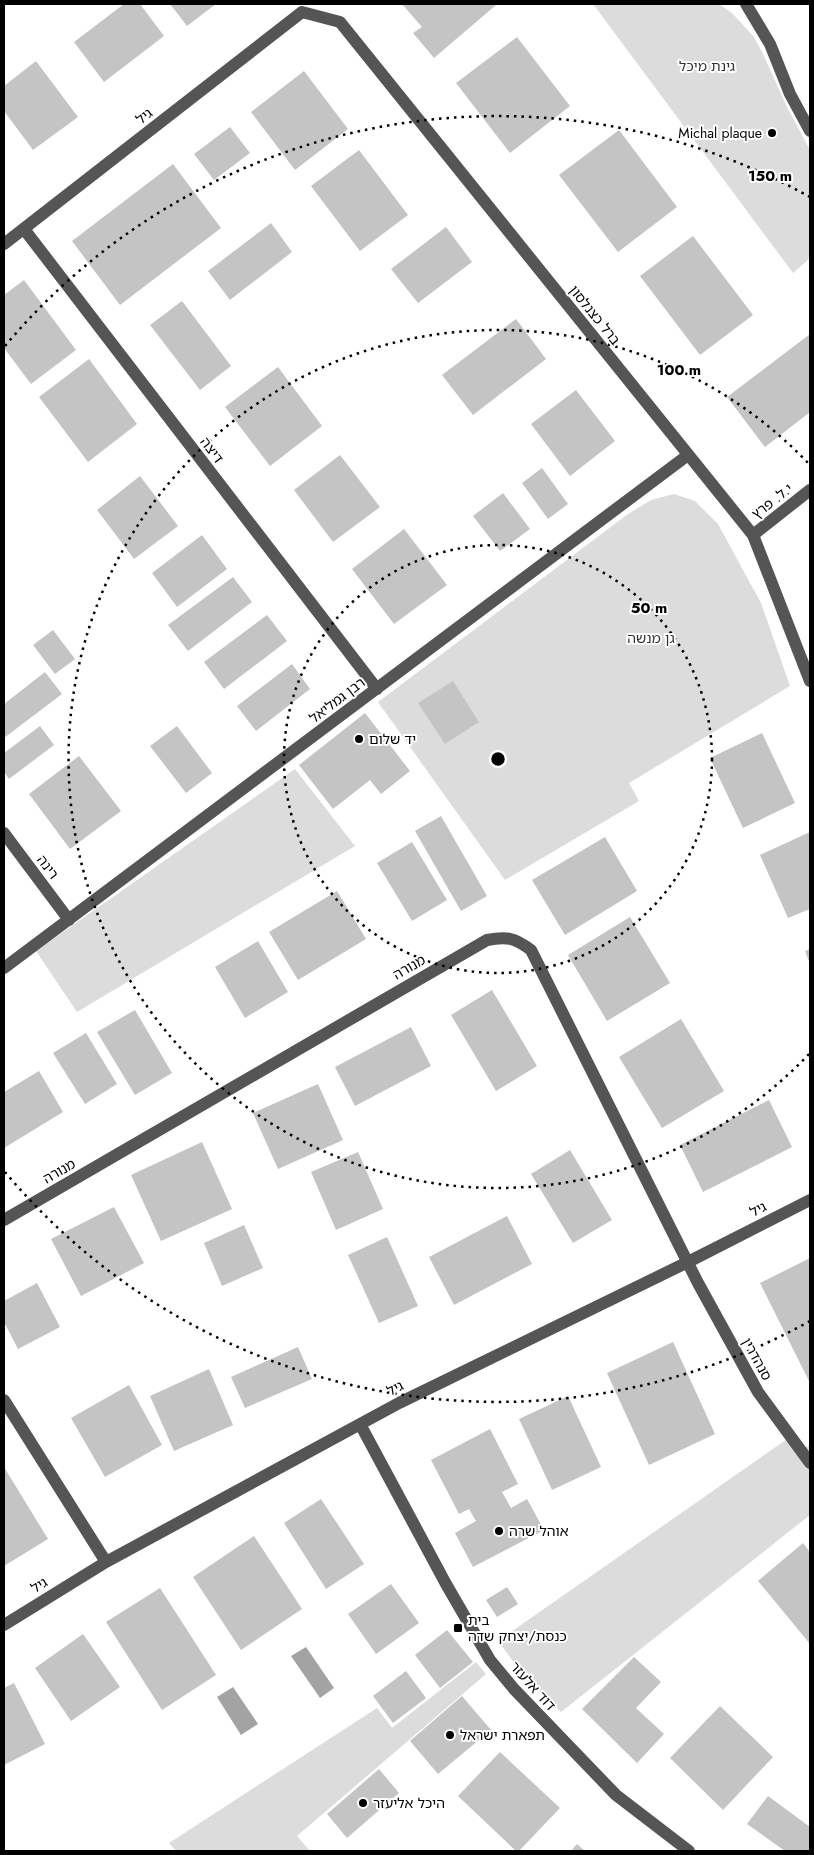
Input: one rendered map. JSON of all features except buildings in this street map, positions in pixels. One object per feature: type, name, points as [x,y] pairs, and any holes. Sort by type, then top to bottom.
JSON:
[{"type":"street","points":[[746,4],[770,44],[790,94],[810,131]]},
{"type":"street","name":"גיל","points":[[4,244],[302,12]]},
{"type":"street","name":"ברל כצנלסון","points":[[302,12],[340,22],[753,535],[810,682]]},
{"type":"street","name":"דיצה","points":[[24,229],[377,689]]},
{"type":"street","name":"רבן גמליאל","points":[[4,968],[688,455]]},
{"type":"street","name":"י.ל. פרץ","points":[[753,535],[810,490]]},
{"type":"street","name":"רינה","points":[[4,833],[69,920]]},
{"type":"street","name":"מנורה","points":[[4,1220],[486,940],[499,937],[516,939],[532,950],[688,1262]]},
{"type":"street","name":"גיל","points":[[4,1625],[106,1562],[399,1403],[688,1262],[810,1200]]},
{"type":"street","name":"סנהדרין","points":[[688,1262],[758,1392],[810,1463]]},
{"type":"street","points":[[4,1400],[106,1562]]},
{"type":"street","name":"דוד אלעזר","points":[[360,1424],[446,1584],[490,1660],[514,1689],[616,1794],[689,1851]]},
{"type":"green space","name":"גינת מיכל","points":[[593,4],[719,4],[732,13],[754,37],[787,107],[810,150],[810,258],[793,273]]},
{"type":"green space","name":"גן מנשה","points":[[674,494],[695,501],[718,524],[761,603],[790,686],[629,783],[639,801],[505,880],[378,702],[628,514],[651,500]]},
{"type":"green space","points":[[295,769],[355,846],[77,1012],[36,951]]},
{"type":"green space","points":[[790,1437],[800,1451],[810,1445],[810,1515],[561,1712],[527,1680],[498,1641]]},
{"type":"green space","points":[[476,1662],[486,1674],[297,1836],[310,1851],[176,1851],[169,1843],[377,1708],[392,1728]]},
{"type":"shaded area","points":[[306,1647],[334,1688],[320,1698],[291,1656]]},
{"type":"shaded area","points":[[233,1687],[258,1724],[241,1735],[217,1697]]},
{"type":"place","name":"Michal plaque","points":[[772,133]]},
{"type":"place","name":"יד שלום","points":[[359,739]]},
{"type":"place","name":"אוהל שרה","points":[[499,1531]]},
{"type":"place","name":"בית כנסת/יצחק שדה","points":[[458,1628]]},
{"type":"place","name":"תפארת ישראל","points":[[450,1735]]},
{"type":"place","name":"היכל אליעזר","points":[[363,1803]]}]
